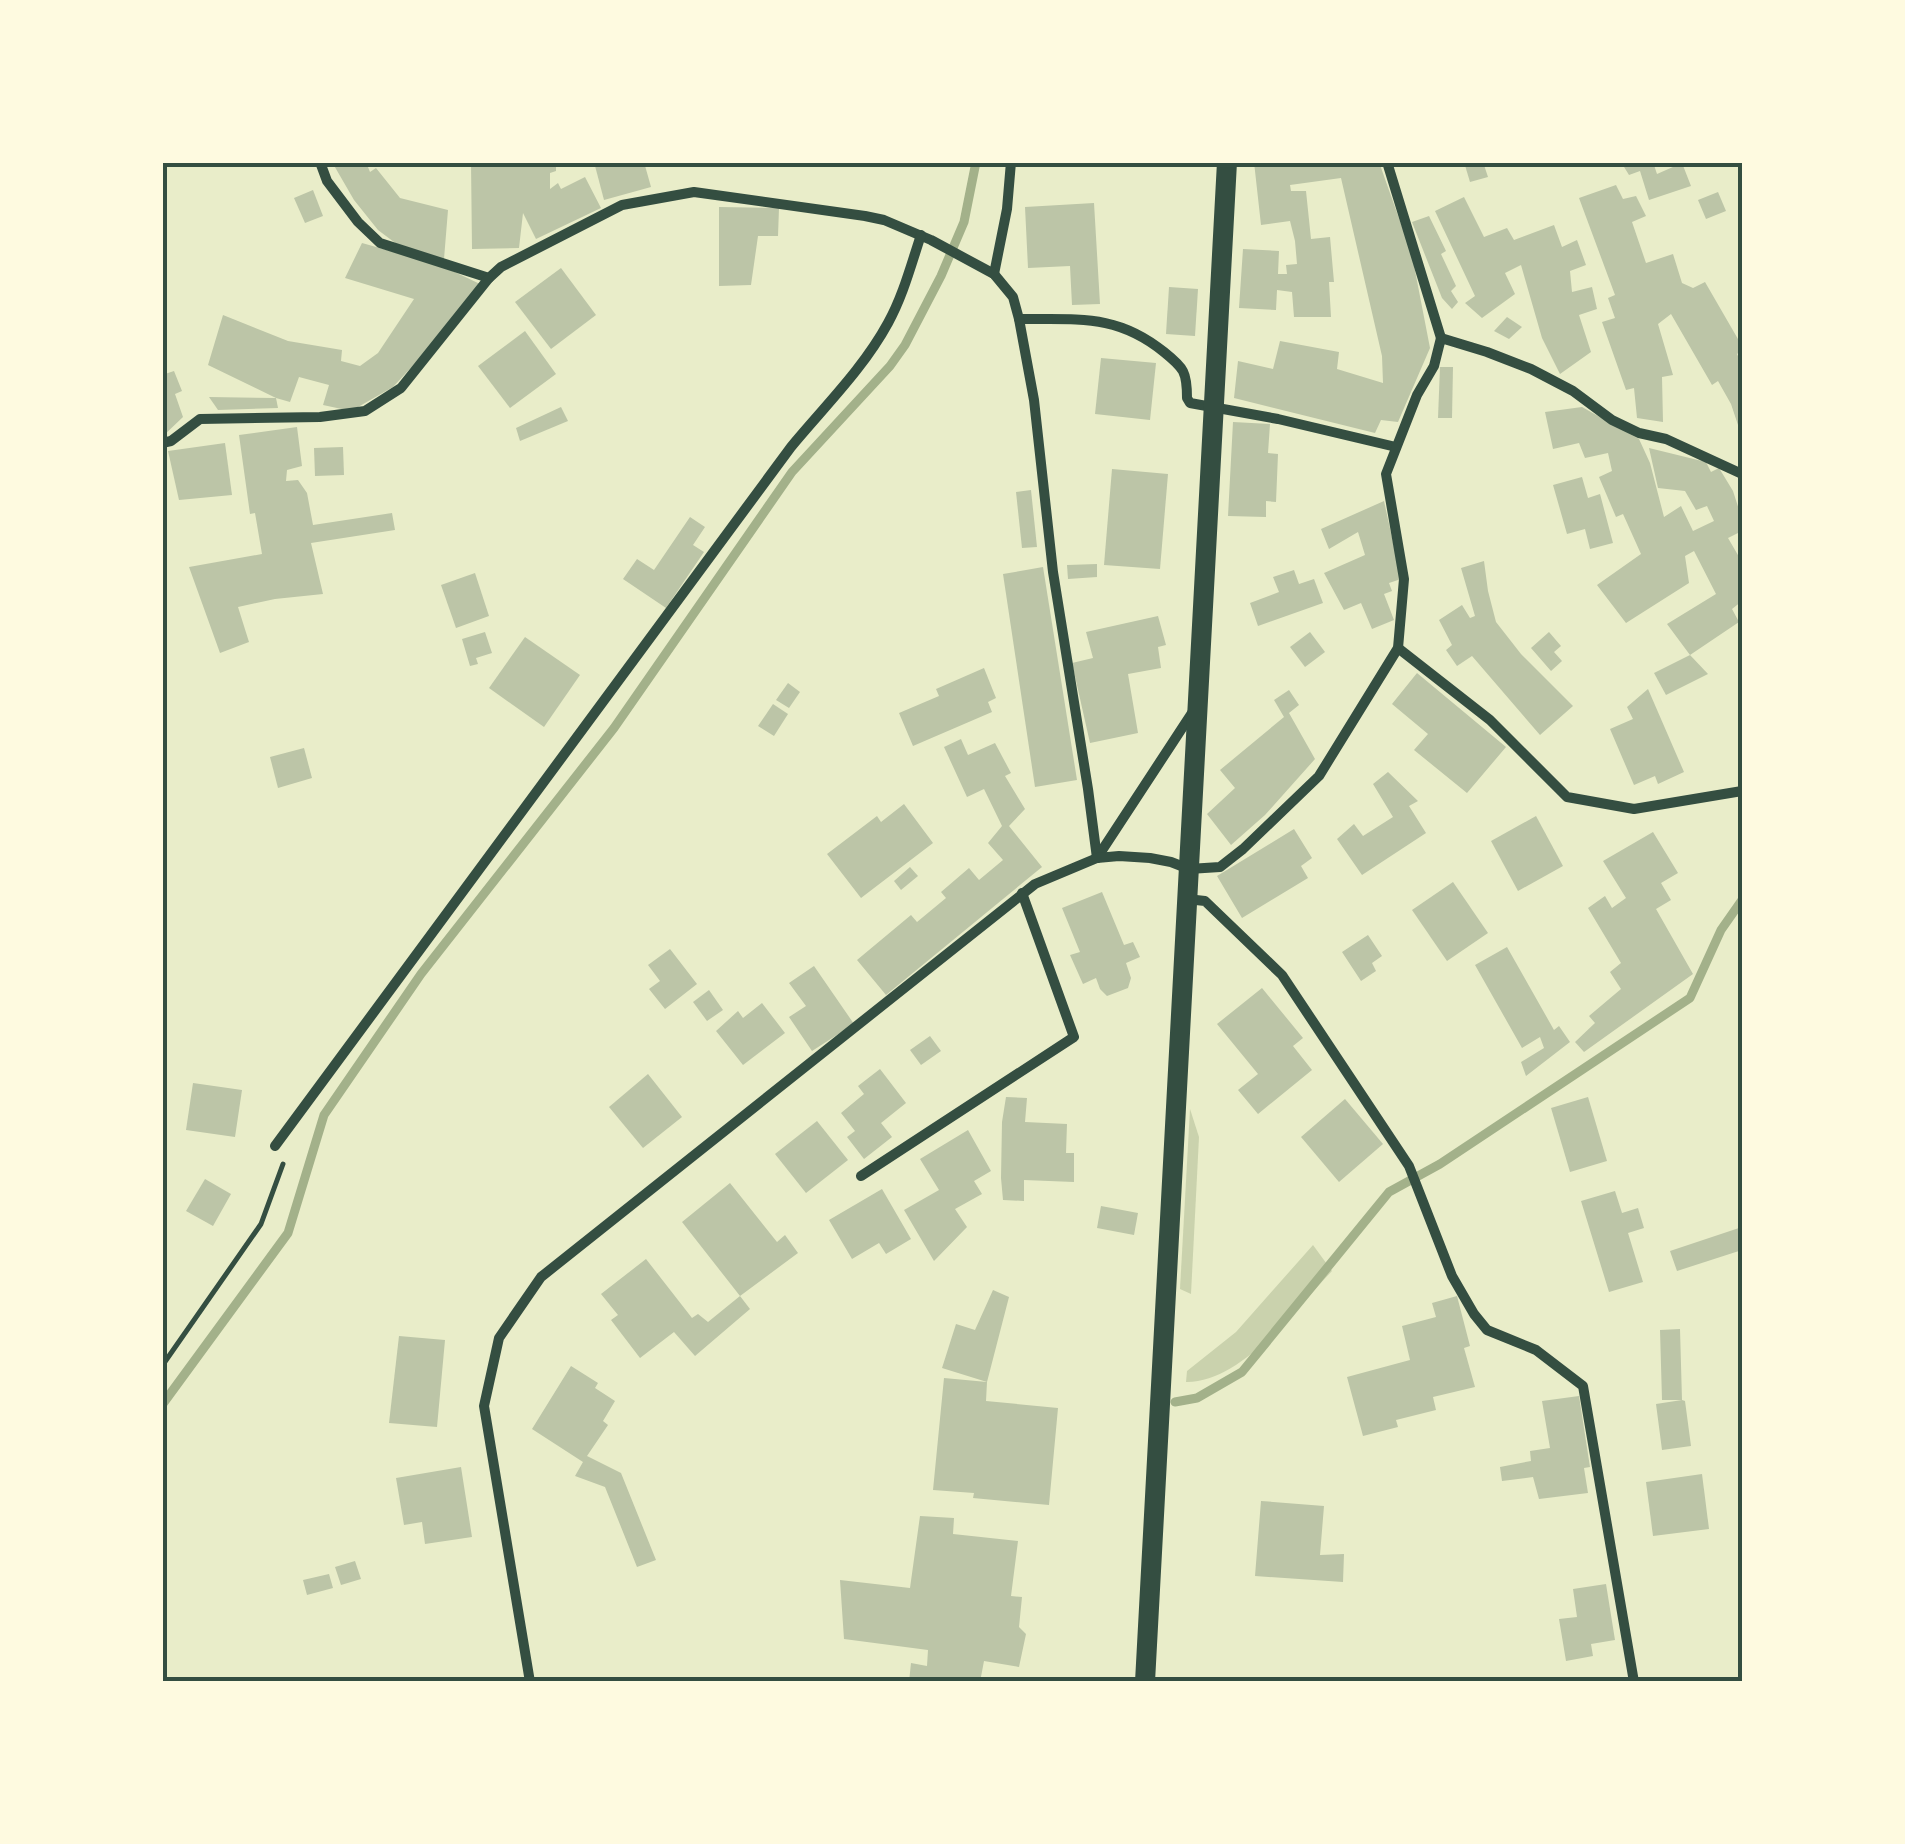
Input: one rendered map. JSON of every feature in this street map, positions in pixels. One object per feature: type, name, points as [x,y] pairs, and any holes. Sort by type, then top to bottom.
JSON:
[{"type":"main road","points":[[1145,1682],[1227,162]]},
{"type":"street","points":[[320,162],[327,181],[358,222],[380,243],[490,278]]},
{"type":"street","points":[[994,274],[1008,209],[1011,162]]},
{"type":"street","points":[[530,1682],[484,1406],[499,1338],[540,1277],[1034,884],[1096,858],[1150,858],[1189,869],[1220,867],[1319,776],[1398,648],[1404,578],[1386,474],[1417,395],[1434,366],[1441,338],[1387,162]]},
{"type":"street","points":[[162,443],[171,441],[200,419],[320,417],[365,411],[401,388],[501,267],[622,205],[694,192],[865,216],[926,238],[994,274],[1013,297],[1034,400],[1053,572],[1096,858]]},
{"type":"street","points":[[275,1146],[791,446],[868,355],[889,322],[926,238]]},
{"type":"street","points":[[1019,319],[1098,321],[1124,326],[1150,340],[1181,366],[1190,403],[1396,447]]},
{"type":"street","points":[[1441,338],[1530,369],[1573,392],[1612,420],[1639,433],[1666,439],[1742,474]]},
{"type":"street","points":[[1398,648],[1490,720],[1567,797],[1634,808],[1742,791]]},
{"type":"street","points":[[1096,858],[1196,707]]},
{"type":"street","points":[[861,1176],[1074,1037],[1022,893]]},
{"type":"street","points":[[1187,899],[1204,901],[1282,975],[1408,1166],[1452,1276],[1487,1330],[1536,1350],[1583,1386],[1634,1682]]},
{"type":"path","points":[[162,1366],[260,1224],[284,1167],[275,1146]]},
{"type":"green space","points":[[1190,1109],[1199,1137],[1191,1294],[1180,1289]]},
{"type":"green space","points":[[1313,1245],[1332,1271],[1302,1305],[1247,1357],[1207,1379],[1186,1382],[1187,1371],[1236,1332]]},
{"type":"building","points":[[332,162],[366,162],[370,172],[376,168],[400,198],[448,210],[444,259],[402,248],[378,230],[354,200]]},
{"type":"building","points":[[471,162],[556,162],[556,171],[550,173],[550,189],[558,183],[561,189],[585,177],[601,208],[536,239],[523,213],[519,248],[472,249]]},
{"type":"building","points":[[594,162],[644,162],[651,187],[604,200]]},
{"type":"building","points":[[1254,162],[1379,162],[1412,255],[1430,348],[1398,422],[1381,420],[1375,433],[1234,398],[1238,361],[1273,369],[1280,341],[1339,352],[1337,369],[1383,383],[1382,356],[1341,178],[1290,185],[1291,191],[1306,191],[1311,239],[1330,237],[1334,282],[1329,282],[1331,317],[1294,317],[1292,292],[1277,290],[1276,310],[1239,308],[1243,249],[1279,251],[1278,274],[1287,274],[1286,265],[1297,264],[1290,221],[1261,225]]},
{"type":"building","points":[[1464,162],[1483,162],[1488,177],[1470,182]]},
{"type":"building","points":[[1621,162],[1653,162],[1657,174],[1682,163],[1691,186],[1649,200],[1640,171],[1629,175]]},
{"type":"building","points":[[1616,185],[1623,199],[1636,196],[1646,216],[1632,222],[1646,263],[1673,254],[1682,283],[1693,288],[1705,282],[1742,346],[1737,354],[1742,364],[1742,437],[1718,381],[1712,385],[1671,314],[1658,324],[1673,375],[1662,377],[1663,422],[1637,418],[1634,388],[1626,390],[1602,322],[1615,318],[1608,298],[1615,295],[1579,198]]},
{"type":"building","points":[[313,190],[323,216],[305,223],[294,198]]},
{"type":"building","points":[[1718,192],[1726,211],[1706,219],[1698,200]]},
{"type":"building","points":[[1464,197],[1484,237],[1507,228],[1514,240],[1554,225],[1562,247],[1577,240],[1586,265],[1570,271],[1572,292],[1592,287],[1597,309],[1579,315],[1591,352],[1560,374],[1542,338],[1521,265],[1505,273],[1515,294],[1482,318],[1465,303],[1475,296],[1435,211]]},
{"type":"building","points":[[1094,203],[1100,304],[1072,305],[1070,266],[1028,268],[1025,207]]},
{"type":"building","points":[[719,207],[779,208],[778,236],[758,236],[751,285],[719,286]]},
{"type":"building","points":[[1429,216],[1446,251],[1441,254],[1456,286],[1451,291],[1458,302],[1452,309],[1442,298],[1412,222]]},
{"type":"building","points":[[362,243],[440,265],[480,284],[393,387],[351,411],[323,405],[329,385],[299,377],[290,402],[208,365],[223,315],[288,341],[342,350],[341,361],[360,366],[378,353],[414,299],[345,278]]},
{"type":"building","points":[[561,268],[596,315],[551,349],[515,302]]},
{"type":"building","points":[[1169,287],[1198,289],[1195,336],[1166,334]]},
{"type":"building","points":[[1507,317],[1522,327],[1509,339],[1494,331]]},
{"type":"building","points":[[525,331],[556,374],[510,408],[478,366]]},
{"type":"building","points":[[1101,358],[1156,363],[1150,420],[1095,414]]},
{"type":"building","points":[[163,367],[165,374],[174,371],[182,391],[175,394],[183,417],[162,437]]},
{"type":"building","points":[[1440,367],[1453,367],[1452,418],[1438,418]]},
{"type":"building","points":[[209,397],[276,398],[278,408],[218,410]]},
{"type":"building","points":[[561,407],[568,421],[520,441],[516,428]]},
{"type":"building","points":[[1582,407],[1639,439],[1650,463],[1664,517],[1681,506],[1693,531],[1714,521],[1707,506],[1696,510],[1685,491],[1658,488],[1649,448],[1706,462],[1711,472],[1719,468],[1733,491],[1742,519],[1742,531],[1728,538],[1742,562],[1742,601],[1732,609],[1739,622],[1690,655],[1667,624],[1716,594],[1694,551],[1685,556],[1689,583],[1626,623],[1597,585],[1641,554],[1623,514],[1616,517],[1599,477],[1612,471],[1608,453],[1585,458],[1579,443],[1553,449],[1545,412]]},
{"type":"building","points":[[1233,422],[1270,424],[1268,453],[1278,454],[1276,502],[1266,501],[1266,517],[1228,516]]},
{"type":"building","points":[[297,427],[302,466],[287,470],[286,481],[298,480],[307,493],[313,525],[392,513],[395,530],[311,543],[323,594],[238,607],[249,642],[220,653],[189,567],[262,554],[255,513],[250,514],[239,435]]},
{"type":"building","points":[[225,443],[232,495],[179,500],[168,451]]},
{"type":"building","points":[[343,447],[344,475],[315,476],[314,448]]},
{"type":"building","points":[[1112,469],[1168,474],[1160,569],[1104,565]]},
{"type":"building","points":[[1582,477],[1588,498],[1600,494],[1613,543],[1590,549],[1585,529],[1567,534],[1553,485]]},
{"type":"building","points":[[1031,490],[1037,547],[1022,548],[1016,492]]},
{"type":"building","points":[[1384,501],[1401,579],[1389,583],[1392,591],[1384,594],[1394,620],[1372,629],[1361,603],[1344,610],[1324,573],[1365,555],[1358,532],[1329,549],[1321,529]]},
{"type":"building","points":[[690,517],[705,527],[693,545],[704,552],[666,608],[623,579],[637,559],[654,570]]},
{"type":"building","points":[[1484,561],[1496,622],[1521,654],[1573,706],[1540,735],[1472,656],[1457,666],[1446,650],[1452,645],[1439,620],[1462,605],[1470,618],[1475,616],[1461,568]]},
{"type":"building","points":[[1097,564],[1097,577],[1068,579],[1067,565]]},
{"type":"building","points":[[1043,567],[1077,780],[1035,787],[1003,574]]},
{"type":"building","points":[[1294,570],[1299,584],[1314,579],[1323,603],[1258,626],[1250,603],[1279,592],[1273,577]]},
{"type":"building","points":[[475,573],[489,616],[456,628],[441,585]]},
{"type":"building","points":[[1158,616],[1166,645],[1158,647],[1161,668],[1128,674],[1138,733],[1090,743],[1072,663],[1093,658],[1086,632]]},
{"type":"building","points":[[485,632],[492,653],[476,658],[478,664],[470,666],[462,639]]},
{"type":"building","points":[[1310,632],[1325,652],[1305,667],[1290,647]]},
{"type":"building","points":[[1549,632],[1561,646],[1554,652],[1562,661],[1551,671],[1531,648]]},
{"type":"building","points":[[525,637],[580,675],[544,727],[489,688]]},
{"type":"building","points":[[1690,655],[1708,674],[1666,695],[1654,673]]},
{"type":"building","points":[[984,668],[996,698],[988,702],[992,712],[913,746],[899,713],[939,696],[936,689]]},
{"type":"building","points":[[1417,673],[1506,747],[1467,793],[1414,750],[1428,734],[1392,704]]},
{"type":"building","points":[[788,683],[800,692],[789,708],[776,700]]},
{"type":"building","points":[[1648,689],[1684,772],[1658,784],[1655,776],[1634,785],[1610,729],[1633,719],[1627,707]]},
{"type":"building","points":[[1289,690],[1299,705],[1289,713],[1315,759],[1265,815],[1231,845],[1207,814],[1235,788],[1220,770],[1284,717],[1274,700]]},
{"type":"building","points":[[773,704],[788,714],[774,736],[758,726]]},
{"type":"building","points":[[961,739],[968,755],[995,743],[1011,773],[1005,776],[1025,809],[1009,826],[1042,867],[886,995],[857,960],[911,915],[917,922],[946,898],[941,892],[969,868],[979,880],[1003,860],[988,843],[1002,826],[984,789],[967,797],[944,747]]},
{"type":"building","points":[[304,748],[312,778],[278,788],[270,757]]},
{"type":"building","points":[[1388,772],[1418,801],[1409,806],[1426,833],[1362,875],[1337,839],[1354,824],[1363,836],[1393,817],[1373,784]]},
{"type":"building","points":[[904,804],[933,843],[861,898],[827,854],[877,816],[881,822]]},
{"type":"building","points":[[1536,816],[1563,866],[1518,891],[1491,841]]},
{"type":"building","points":[[1294,829],[1312,858],[1301,866],[1308,878],[1242,918],[1217,876]]},
{"type":"building","points":[[1653,832],[1678,873],[1661,883],[1671,900],[1656,909],[1693,974],[1584,1052],[1575,1042],[1595,1023],[1589,1016],[1621,989],[1610,972],[1621,963],[1588,908],[1605,896],[1612,908],[1626,898],[1603,861]]},
{"type":"building","points":[[910,867],[918,876],[901,890],[894,881]]},
{"type":"building","points":[[1453,882],[1488,933],[1447,961],[1412,910]]},
{"type":"building","points":[[1102,892],[1124,945],[1133,942],[1140,957],[1126,963],[1131,978],[1128,988],[1107,996],[1096,978],[1083,984],[1070,955],[1080,952],[1062,908]]},
{"type":"building","points":[[1368,935],[1382,956],[1372,963],[1376,971],[1361,981],[1342,952]]},
{"type":"building","points":[[1507,947],[1554,1030],[1559,1026],[1570,1042],[1526,1076],[1521,1062],[1544,1048],[1540,1037],[1522,1048],[1475,965]]},
{"type":"building","points":[[670,949],[697,984],[665,1009],[649,989],[660,981],[648,965]]},
{"type":"building","points":[[814,966],[854,1024],[812,1051],[789,1017],[806,1006],[789,983]]},
{"type":"building","points":[[1262,988],[1303,1038],[1293,1046],[1312,1070],[1258,1114],[1238,1090],[1258,1074],[1217,1024]]},
{"type":"building","points":[[709,990],[723,1010],[707,1021],[693,1002]]},
{"type":"building","points":[[762,1003],[785,1033],[743,1065],[716,1031],[738,1011],[743,1018]]},
{"type":"building","points":[[930,1036],[941,1051],[921,1065],[910,1050]]},
{"type":"building","points":[[880,1069],[906,1103],[881,1123],[892,1137],[864,1159],[847,1137],[855,1131],[841,1113],[864,1094],[858,1086]]},
{"type":"building","points":[[648,1074],[682,1117],[643,1148],[609,1107]]},
{"type":"building","points":[[193,1083],[242,1090],[235,1137],[186,1130]]},
{"type":"building","points":[[1006,1097],[1027,1098],[1025,1122],[1067,1124],[1066,1153],[1074,1153],[1074,1182],[1024,1180],[1024,1201],[1003,1200],[1002,1122]]},
{"type":"building","points":[[1588,1097],[1607,1161],[1570,1172],[1551,1108]]},
{"type":"building","points":[[1345,1099],[1383,1144],[1339,1182],[1301,1137]]},
{"type":"building","points":[[817,1121],[848,1160],[806,1193],[775,1154]]},
{"type":"building","points":[[968,1130],[991,1171],[974,1181],[982,1194],[955,1209],[967,1227],[934,1261],[904,1210],[939,1190],[920,1159]]},
{"type":"building","points":[[205,1179],[231,1194],[213,1226],[186,1211]]},
{"type":"building","points":[[730,1183],[777,1242],[785,1235],[798,1253],[740,1296],[682,1222]]},
{"type":"building","points":[[882,1189],[911,1239],[886,1254],[879,1243],[852,1259],[829,1220]]},
{"type":"building","points":[[1615,1191],[1622,1213],[1638,1208],[1644,1228],[1628,1233],[1643,1282],[1609,1292],[1581,1201]]},
{"type":"building","points":[[1101,1206],[1138,1213],[1134,1235],[1097,1228]]},
{"type":"building","points":[[1742,1227],[1742,1250],[1677,1271],[1670,1251]]},
{"type":"building","points":[[646,1259],[692,1318],[698,1314],[708,1322],[740,1296],[750,1309],[695,1356],[674,1332],[640,1358],[611,1320],[618,1315],[601,1294]]},
{"type":"building","points":[[993,1290],[1009,1297],[987,1382],[942,1368],[956,1324],[975,1330]]},
{"type":"building","points":[[1457,1296],[1470,1346],[1464,1348],[1475,1387],[1433,1397],[1436,1410],[1396,1420],[1398,1427],[1363,1436],[1347,1377],[1410,1360],[1402,1326],[1436,1317],[1432,1303]]},
{"type":"building","points":[[1680,1329],[1682,1400],[1662,1400],[1660,1330]]},
{"type":"building","points":[[399,1336],[445,1340],[437,1427],[389,1423]]},
{"type":"building","points":[[571,1366],[598,1383],[595,1388],[615,1401],[603,1421],[608,1425],[587,1456],[621,1473],[656,1560],[637,1567],[605,1487],[575,1476],[583,1462],[532,1429]]},
{"type":"building","points":[[944,1378],[987,1382],[986,1401],[1058,1408],[1049,1505],[933,1490]]},
{"type":"building","points":[[1579,1396],[1590,1467],[1584,1468],[1588,1493],[1539,1499],[1533,1477],[1502,1481],[1500,1467],[1531,1461],[1530,1451],[1550,1448],[1542,1401]]},
{"type":"building","points":[[1682,1400],[1691,1446],[1662,1450],[1656,1404]]},
{"type":"building","points":[[461,1467],[472,1537],[425,1544],[422,1522],[404,1525],[396,1478]]},
{"type":"building","points":[[1702,1474],[1709,1529],[1653,1536],[1646,1482]]},
{"type":"building","points":[[1261,1501],[1324,1506],[1320,1555],[1344,1554],[1343,1582],[1255,1576]]},
{"type":"building","points":[[920,1516],[954,1518],[953,1534],[1018,1541],[1011,1596],[1022,1597],[1019,1627],[1026,1634],[1019,1667],[984,1661],[980,1682],[909,1682],[911,1663],[927,1666],[928,1650],[844,1639],[840,1580],[910,1588]]},
{"type":"building","points":[[355,1561],[361,1579],[341,1585],[335,1567]]},
{"type":"building","points":[[329,1574],[333,1588],[307,1595],[303,1580]]},
{"type":"building","points":[[1606,1584],[1615,1640],[1591,1644],[1593,1656],[1566,1661],[1559,1619],[1577,1617],[1573,1589]]},
{"type":"waterway","points":[[162,1405],[288,1233],[324,1115],[421,974],[614,728],[792,472],[905,345],[964,222],[976,162]]},
{"type":"waterway","points":[[1175,1402],[1197,1398],[1242,1372],[1389,1192],[1440,1164],[1690,998],[1721,930],[1742,900]]}]
